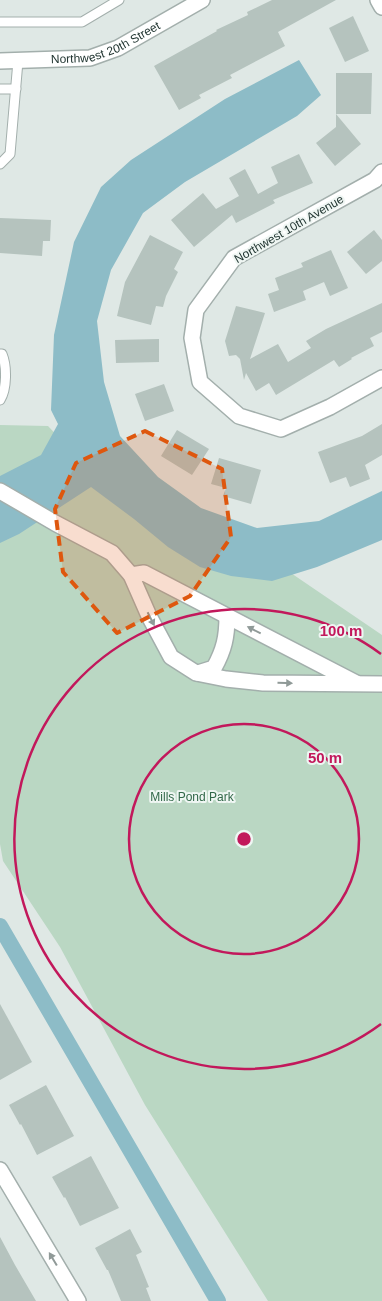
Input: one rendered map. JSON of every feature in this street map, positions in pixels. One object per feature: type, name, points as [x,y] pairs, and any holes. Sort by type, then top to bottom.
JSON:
[{"type":"street","name":"Northwest 20th Street","points":[[0,61],[90,58],[118,48],[202,0]]},
{"type":"street","points":[[378,0],[382,7]]},
{"type":"street","name":"Northwest 10th Avenue","points":[[382,172],[375,180],[234,258],[196,310],[192,338],[200,382],[239,416],[281,429],[330,407],[382,378]]},
{"type":"street","points":[[0,491],[55,523],[112,552],[131,575],[149,616],[171,657],[196,673],[226,679],[263,682],[382,684]]},
{"type":"street","points":[[131,575],[144,573],[360,684]]},
{"type":"street","points":[[196,673],[214,668],[227,636],[227,616]]},
{"type":"street","points":[[0,1170],[78,1301]]},
{"type":"lane","points":[[0,22],[82,22],[119,0]]},
{"type":"lane","points":[[0,164],[10,154],[18,61]]},
{"type":"lane","points":[[0,89],[16,89]]},
{"type":"lane","points":[[0,354],[2,354],[5,361],[4,393],[0,400]]},
{"type":"highlighted area","points":[[145,431],[222,469],[231,537],[190,596],[117,633],[63,572],[55,509],[76,463]]},
{"type":"green space","name":"Mills Pond Park","points":[[0,425],[48,426],[103,484],[285,569],[382,635],[382,1301],[268,1301],[145,1105],[60,947],[3,861],[0,844]]},
{"type":"water","points":[[299,60],[321,95],[297,116],[185,182],[143,213],[111,270],[97,321],[104,382],[120,436],[158,477],[201,508],[257,528],[319,521],[382,491],[382,540],[317,567],[272,581],[231,576],[200,567],[168,547],[91,487],[19,534],[0,543],[0,476],[41,455],[58,424],[51,410],[54,335],[74,242],[101,187],[131,160],[225,99]]},
{"type":"building","points":[[272,0],[336,0],[278,32],[285,46],[230,75],[232,78],[199,95],[201,98],[179,110],[154,66],[216,30],[248,15],[247,12]]},
{"type":"building","points":[[353,16],[369,51],[345,62],[329,28]]},
{"type":"building","points":[[336,73],[372,73],[371,114],[336,114]]},
{"type":"building","points":[[336,114],[361,144],[335,166],[316,143],[336,127]]},
{"type":"building","points":[[299,154],[313,183],[273,200],[275,203],[236,223],[232,215],[194,247],[171,220],[203,193],[216,209],[239,196],[229,178],[245,169],[258,194],[278,183],[271,167]]},
{"type":"building","points":[[0,218],[51,220],[50,241],[43,241],[42,256],[0,253]]},
{"type":"building","points":[[374,230],[382,240],[382,261],[366,274],[347,252]]},
{"type":"building","points":[[150,235],[183,252],[174,269],[178,272],[166,296],[163,307],[156,306],[151,325],[117,316],[125,282]]},
{"type":"building","points":[[331,250],[348,288],[330,296],[324,282],[303,291],[306,300],[274,312],[268,294],[279,290],[275,278],[303,267],[301,263]]},
{"type":"building","points":[[382,303],[382,332],[370,338],[374,346],[351,358],[339,367],[334,360],[276,395],[269,383],[256,391],[246,373],[244,380],[240,359],[236,355],[229,356],[225,341],[236,306],[265,313],[250,359],[278,344],[288,362],[311,348],[306,341],[326,329]]},
{"type":"building","points":[[159,339],[159,362],[116,363],[115,340]]},
{"type":"building","points":[[164,384],[174,411],[145,421],[135,394]]},
{"type":"building","points":[[382,424],[382,455],[365,465],[370,479],[350,487],[346,477],[330,483],[318,452],[362,436]]},
{"type":"building","points":[[177,430],[209,449],[192,475],[161,456]]},
{"type":"building","points":[[219,458],[261,470],[251,504],[223,496],[226,488],[211,484]]},
{"type":"building","points":[[0,1004],[32,1062],[0,1080]]},
{"type":"building","points":[[46,1085],[74,1136],[37,1155],[9,1105]]},
{"type":"building","points":[[91,1156],[119,1208],[80,1226],[52,1177]]},
{"type":"building","points":[[130,1229],[142,1252],[136,1255],[149,1287],[146,1288],[151,1301],[121,1301],[108,1270],[95,1248]]},
{"type":"building","points":[[0,1237],[15,1265],[36,1301],[0,1301]]},
{"type":"waterway","points":[[0,926],[218,1301]]}]
